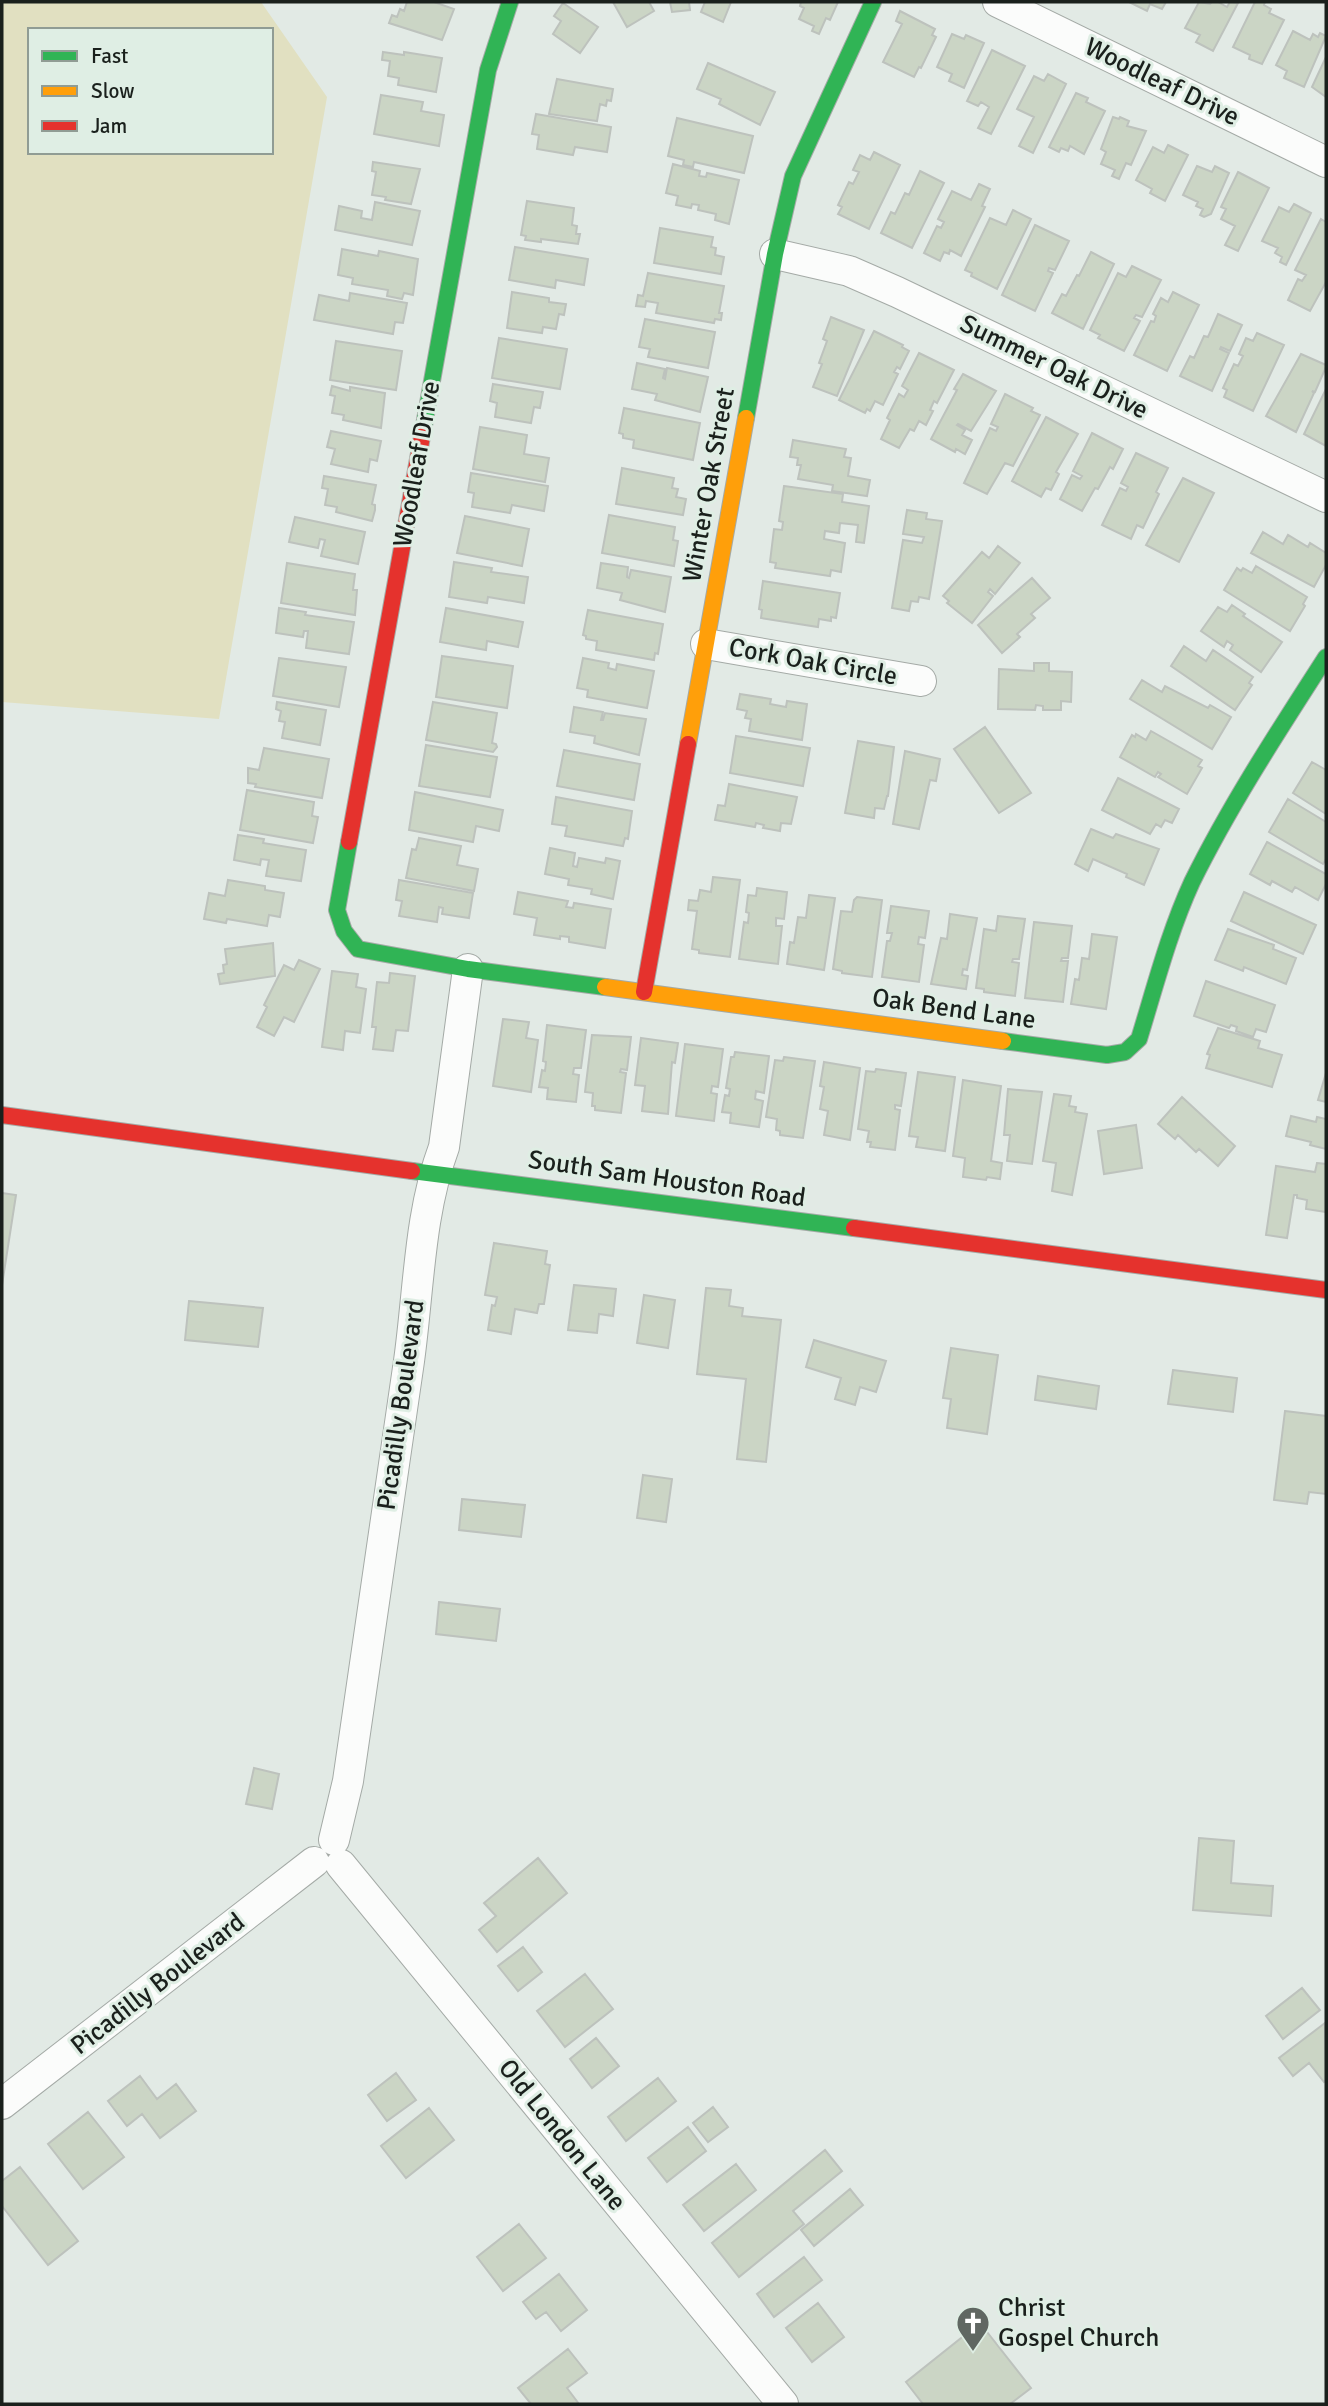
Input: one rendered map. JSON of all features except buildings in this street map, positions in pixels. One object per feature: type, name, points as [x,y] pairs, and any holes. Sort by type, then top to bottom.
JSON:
[{"type":"street","name":"Woodleaf Drive","points":[[342,929],[337,910],[488,70],[510,2]]},
{"type":"street","name":"Winter Oak Street","points":[[644,992],[775,254],[793,176],[873,2]]},
{"type":"street","name":"Woodleaf Drive","points":[[998,2],[1326,162]]},
{"type":"street","name":"Summer Oak Drive","points":[[775,254],[849,271],[897,292],[1326,497]]},
{"type":"street","name":"Cork Oak Circle","points":[[706,644],[921,681]]},
{"type":"street","name":"Oak Bend Lane","points":[[342,929],[358,949],[468,969],[1119,1055],[1131,1050],[1139,1039],[1166,950],[1192,883],[1258,764],[1326,657]]},
{"type":"street","name":"Picadilly Boulevard","points":[[2,2104],[329,1856],[350,1767],[409,1358],[428,1206],[434,1173],[444,1147],[468,969]]},
{"type":"street","name":"South Sam Houston Road","points":[[2,1115],[1326,1290]]},
{"type":"street","name":"Old London Lane","points":[[329,1856],[783,2404]]},
{"type":"green space","points":[[2,2],[261,2],[327,97],[219,719],[2,702]]},
{"type":"traffic: fast","points":[[423,431],[488,70],[510,2]]},
{"type":"traffic: fast","points":[[746,418],[775,254],[793,176],[873,2]]},
{"type":"traffic: fast","points":[[1003,1041],[1107,1055],[1125,1052],[1139,1039],[1169,940],[1192,882],[1239,796],[1326,657]]},
{"type":"traffic: fast","points":[[349,842],[337,910],[344,931],[358,949],[468,969],[605,987]]},
{"type":"traffic: fast","points":[[412,1171],[854,1228]]},
{"type":"traffic: slow","points":[[688,744],[746,418]]},
{"type":"traffic: slow","points":[[605,987],[1003,1041]]},
{"type":"traffic: jam","points":[[349,842],[423,431]]},
{"type":"traffic: jam","points":[[644,992],[688,744]]},
{"type":"traffic: jam","points":[[2,1115],[412,1171]]},
{"type":"traffic: jam","points":[[854,1228],[1326,1290]]},
{"type":"place","name":"Christ Gospel Church","points":[[973,2353]]}]
